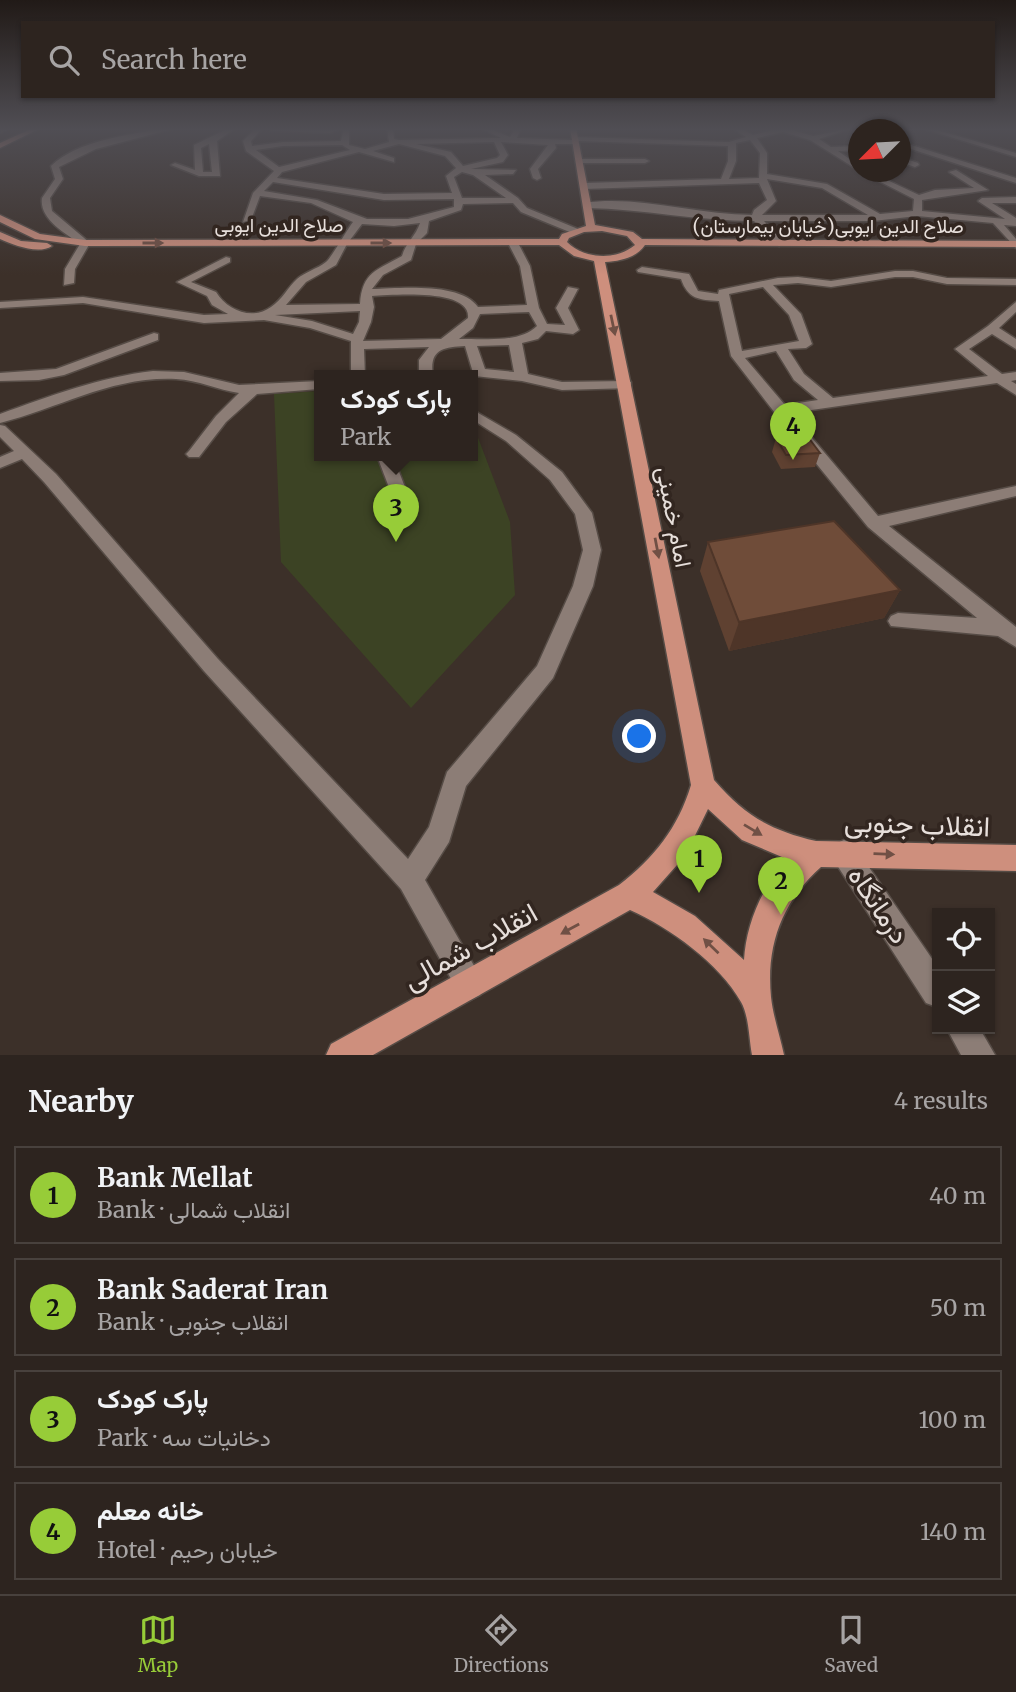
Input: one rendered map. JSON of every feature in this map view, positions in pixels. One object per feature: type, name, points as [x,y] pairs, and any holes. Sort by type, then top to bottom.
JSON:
[{"type":"main road","points":[[583,177],[591,228]]},
{"type":"main road","name":"صلاح الدین ایوبی","points":[[0,218],[38,237],[85,243],[562,243]]},
{"type":"main road","points":[[591,228],[622,231],[639,242],[637,250],[631,254],[599,258],[573,253],[562,243],[565,236],[591,228]]},
{"type":"main road","points":[[0,235],[31,246],[85,243]]},
{"type":"main road","name":"صلاح الدین ایوبی(خیابان بیمارستان)","points":[[639,242],[1016,244]]},
{"type":"main road","name":"امام خمینی","points":[[599,258],[703,785]]},
{"type":"main road","name":"انقلاب جنوبی","points":[[703,785],[724,810],[751,831],[783,846],[816,853],[1016,858]]},
{"type":"main road","name":"انقلاب شمالی","points":[[342,1055],[629,895],[652,877],[686,834],[697,810],[703,785]]},
{"type":"main road","points":[[768,1055],[756,997],[759,950],[770,909],[790,877],[816,853]]},
{"type":"main road","points":[[629,895],[664,910],[697,932],[728,961],[756,997]]},
{"type":"street","points":[[59,177],[45,199],[45,207],[85,243],[70,269],[68,283]]},
{"type":"street","points":[[246,220],[257,193],[274,177]]},
{"type":"street","points":[[257,193],[290,196],[322,204],[359,221],[425,219],[445,215],[458,208],[458,199],[450,177]]},
{"type":"street","points":[[482,177],[515,200],[524,210],[575,231]]},
{"type":"street","points":[[723,182],[725,177]]},
{"type":"street","points":[[584,186],[723,182],[780,177]]},
{"type":"street","points":[[786,177],[824,186],[878,218]]},
{"type":"street","points":[[885,182],[918,198],[935,193],[984,190],[963,177]]},
{"type":"street","points":[[762,178],[764,191],[772,201],[757,212],[758,219],[779,243]]},
{"type":"street","points":[[273,180],[384,197],[515,200]]},
{"type":"street","points":[[976,184],[1016,181]]},
{"type":"street","points":[[633,206],[672,184]]},
{"type":"street","points":[[917,213],[918,198]]},
{"type":"street","points":[[1016,200],[982,201],[1016,222]]},
{"type":"street","points":[[587,205],[633,206],[699,216],[758,219],[878,218],[917,213],[1016,222]]},
{"type":"street","points":[[358,370],[357,342],[368,307],[367,286],[375,276],[408,258],[411,243],[422,233],[425,219]]},
{"type":"street","points":[[264,316],[277,309],[302,280],[332,263],[342,243],[359,221]]},
{"type":"street","points":[[996,221],[1016,244]]},
{"type":"street","points":[[513,243],[525,266],[533,308],[542,327]]},
{"type":"street","points":[[226,260],[182,282],[212,294],[216,303],[243,318]]},
{"type":"street","points":[[642,270],[685,276],[689,291],[693,294],[724,295],[766,284],[798,280],[831,284],[871,276],[913,274],[947,281],[1016,282]]},
{"type":"street","points":[[737,356],[780,346],[806,344],[795,314],[766,284]]},
{"type":"street","points":[[542,327],[573,330],[562,308],[572,289]]},
{"type":"street","points":[[367,293],[409,292],[457,297],[470,303],[474,311],[473,320],[465,330],[429,354],[425,370]]},
{"type":"street","points":[[724,295],[737,356],[874,523],[1009,633]]},
{"type":"street","points":[[0,305],[83,300],[204,319],[264,316],[312,325],[357,342],[442,344],[515,341],[534,336],[542,327]]},
{"type":"street","points":[[1016,305],[992,330],[961,349],[1016,391]]},
{"type":"street","points":[[277,309],[368,307]]},
{"type":"street","points":[[474,311],[533,308]]},
{"type":"street","points":[[992,330],[1016,345]]},
{"type":"street","points":[[0,377],[39,376],[59,372],[153,337]]},
{"type":"street","points":[[515,341],[522,377]]},
{"type":"street","points":[[470,343],[479,373],[522,377],[562,386],[626,385]]},
{"type":"street","points":[[780,346],[799,377],[829,402]]},
{"type":"street","points":[[0,419],[115,381],[174,374],[199,377],[237,389],[314,385]]},
{"type":"street","points":[[780,410],[1016,376]]},
{"type":"street","points":[[194,454],[218,421],[254,389]]},
{"type":"street","points":[[410,880],[440,833],[456,780],[545,672],[586,574],[592,550],[583,513],[556,475],[511,438],[478,417]]},
{"type":"street","points":[[0,429],[26,452],[211,665],[410,880],[470,985]]},
{"type":"street","points":[[0,463],[26,452]]},
{"type":"street","points":[[387,461],[403,503]]},
{"type":"street","points":[[874,523],[1016,491]]},
{"type":"street","points":[[898,621],[1009,633]]},
{"type":"street","name":"درمانگاه","points":[[844,853],[932,985]]},
{"type":"street","points":[[965,1034],[979,1055]]},
{"type":"green space","points":[[314,391],[314,461],[478,461],[478,438],[510,522],[515,595],[411,708],[281,562],[274,394]]},
{"type":"building","points":[[808,437],[820,453],[786,455],[776,438]]},
{"type":"building","points":[[834,521],[900,590],[739,622],[708,542]]},
{"type":"place","name":"خانه معلم","points":[[793,460]]},
{"type":"place","name":"پارک کودک","points":[[396,542]]},
{"type":"place","name":"Bank Mellat","points":[[699,893]]},
{"type":"place","name":"Bank Saderat Iran","points":[[781,915]]}]
